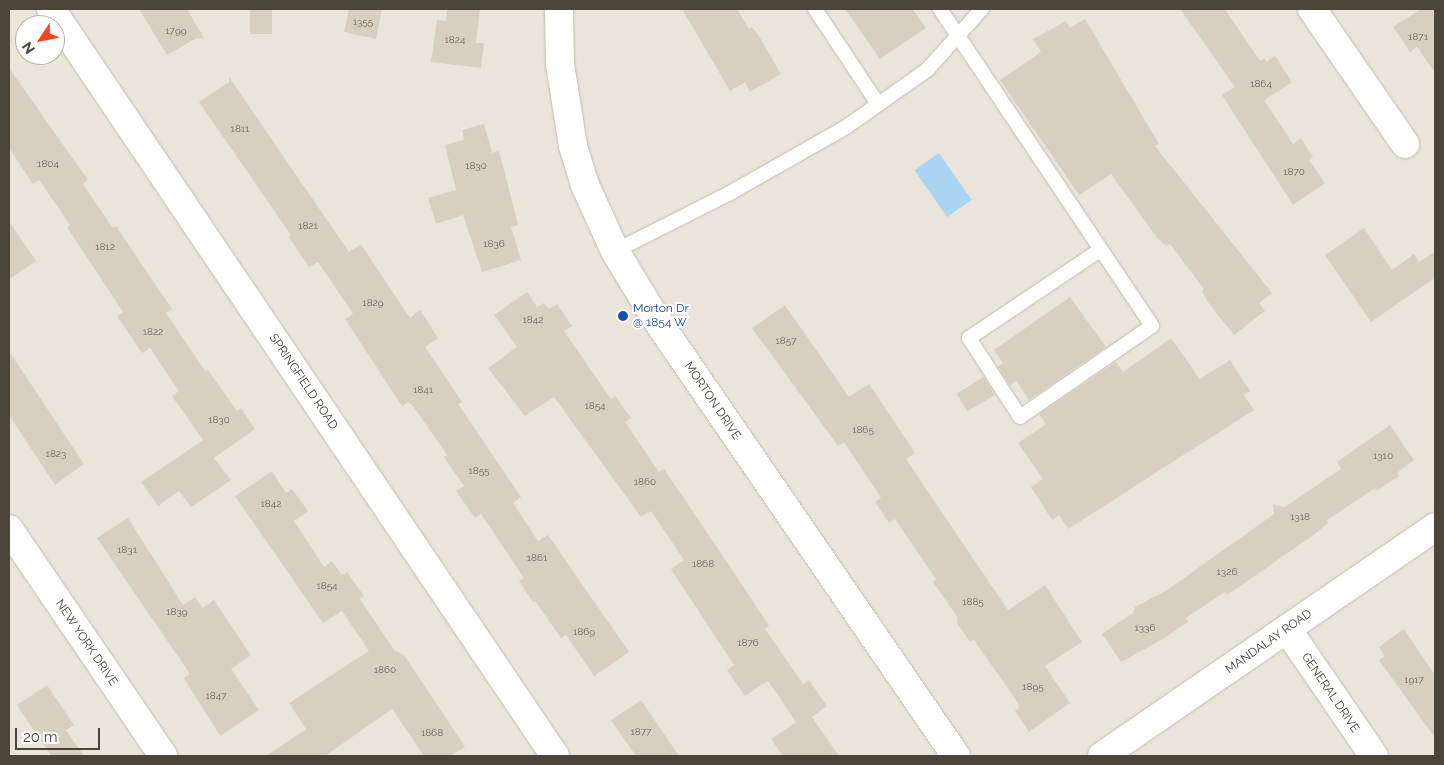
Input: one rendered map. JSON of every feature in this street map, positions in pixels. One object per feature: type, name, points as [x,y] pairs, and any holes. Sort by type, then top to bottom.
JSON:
[{"type":"street","name":"SPRINGFIELD ROAD","points":[[51,9],[555,756]]},
{"type":"street","name":"MORTON DRIVE","points":[[559,9],[560,64],[573,146],[585,185],[615,251],[656,319],[956,756]]},
{"type":"street","points":[[1312,9],[1405,144]]},
{"type":"street","name":"MANDALAY ROAD","points":[[1102,756],[1435,527]]},
{"type":"street","name":"NEW YORK DRIVE","points":[[9,529],[163,756]]},
{"type":"street","name":"GENERAL DRIVE","points":[[1287,629],[1374,756]]},
{"type":"lane","points":[[815,9],[878,104]]},
{"type":"lane","points":[[940,9],[958,39],[1152,326],[1020,417],[969,338],[1100,250]]},
{"type":"lane","points":[[615,251],[754,179],[846,127],[927,70],[958,39],[982,9]]},
{"type":"shaded area","points":[[9,9],[1435,9],[1435,756],[9,756]]},
{"type":"water","points":[[939,153],[972,200],[947,217],[914,170]]},
{"type":"building","points":[[139,9],[187,9],[204,38],[195,39],[167,55]]},
{"type":"building","points":[[250,9],[272,9],[272,34],[250,34]]},
{"type":"building","points":[[349,9],[382,9],[376,39],[344,32]]},
{"type":"building","points":[[447,9],[480,9],[476,43],[484,43],[481,68],[431,62],[437,20],[446,21]]},
{"type":"building","points":[[682,9],[737,9],[749,29],[752,27],[759,36],[781,74],[750,92],[745,82],[730,91]]},
{"type":"building","points":[[845,9],[913,9],[926,28],[880,59]]},
{"type":"building","points":[[1180,9],[1225,9],[1260,61],[1264,58],[1266,62],[1275,56],[1292,82],[1264,100],[1293,144],[1301,138],[1313,157],[1309,160],[1325,183],[1293,205],[1222,95],[1235,87]]},
{"type":"building","points":[[1421,9],[1435,9],[1435,73],[1417,47],[1410,52],[1393,27]]},
{"type":"building","points":[[1085,19],[1159,144],[1155,146],[1272,293],[1259,303],[1265,311],[1234,335],[1207,301],[1202,291],[1204,289],[1170,244],[1166,246],[1158,239],[1111,174],[1079,195],[1000,80],[1041,52],[1033,39],[1066,21],[1070,28]]},
{"type":"building","points":[[9,68],[88,180],[83,184],[113,228],[116,226],[172,309],[166,313],[206,372],[208,370],[237,411],[241,408],[255,429],[214,458],[231,480],[191,507],[179,491],[158,506],[141,482],[203,440],[172,396],[179,391],[150,348],[142,353],[117,316],[123,312],[67,227],[70,225],[39,180],[33,184],[9,148]]},
{"type":"building","points":[[229,77],[349,252],[361,244],[410,318],[420,310],[438,338],[425,347],[462,402],[458,404],[521,497],[513,503],[538,541],[548,535],[629,652],[594,676],[566,635],[561,638],[535,601],[533,602],[519,581],[524,578],[481,514],[475,518],[456,491],[464,486],[444,457],[447,455],[413,406],[408,402],[402,406],[345,319],[353,314],[318,262],[309,267],[289,237],[291,235],[199,102],[229,82]]},
{"type":"building","points":[[484,124],[492,153],[499,151],[518,225],[511,227],[521,260],[482,272],[463,215],[436,224],[428,198],[456,190],[445,145],[464,140],[462,130]]},
{"type":"building","points":[[9,221],[36,261],[9,279]]},
{"type":"building","points":[[1364,228],[1392,270],[1414,254],[1419,262],[1435,252],[1435,278],[1371,322],[1325,255]]},
{"type":"building","points":[[527,292],[537,307],[544,303],[549,309],[557,304],[572,326],[564,331],[611,399],[615,396],[631,418],[625,422],[659,472],[664,469],[769,626],[765,629],[803,684],[809,680],[827,706],[812,717],[839,756],[783,756],[771,739],[796,722],[768,681],[745,696],[727,670],[734,665],[671,569],[684,560],[651,511],[641,517],[554,397],[525,416],[488,368],[517,347],[494,315]]},
{"type":"building","points":[[1070,297],[1106,347],[1029,400],[1016,381],[1010,385],[998,367],[1003,363],[994,350]]},
{"type":"building","points":[[785,305],[849,397],[869,384],[915,453],[906,459],[1008,610],[1045,585],[1082,642],[1045,666],[1070,703],[1029,732],[1015,711],[1019,708],[1018,703],[974,640],[970,642],[957,623],[958,618],[933,582],[936,579],[895,519],[889,523],[875,502],[881,498],[844,442],[838,446],[752,328]]},
{"type":"building","points":[[1171,338],[1200,379],[1230,360],[1250,391],[1244,395],[1254,410],[1068,529],[1059,515],[1052,520],[1031,487],[1043,479],[1018,443],[1046,424],[1039,414],[1116,362],[1123,372]]},
{"type":"building","points":[[9,351],[84,464],[55,485],[9,415]]},
{"type":"building","points":[[984,377],[995,395],[967,411],[957,393]]},
{"type":"building","points":[[1390,425],[1414,460],[1397,473],[1399,476],[1377,491],[1375,488],[1327,520],[1328,523],[1311,537],[1227,595],[1225,592],[1186,618],[1188,622],[1163,639],[1121,662],[1102,634],[1133,613],[1135,607],[1167,590],[1274,514],[1273,505],[1285,507],[1341,469],[1337,462]]},
{"type":"building","points":[[272,471],[286,493],[292,489],[308,511],[294,521],[324,567],[332,561],[342,575],[347,572],[364,596],[360,599],[395,651],[404,655],[465,747],[450,756],[424,756],[392,709],[325,756],[266,756],[306,729],[289,703],[369,651],[342,611],[323,623],[235,496]]},
{"type":"building","points":[[128,518],[183,605],[195,597],[203,608],[214,600],[251,655],[231,669],[259,710],[220,736],[184,678],[190,674],[97,538]]},
{"type":"building","points":[[1404,629],[1435,675],[1435,738],[1379,660],[1385,656],[1379,647]]},
{"type":"building","points":[[47,685],[74,725],[66,730],[84,756],[51,756],[17,705]]},
{"type":"building","points":[[641,700],[679,756],[636,756],[611,720]]},
{"type":"place","name":"Morton Dr @ 1854 W","points":[[623,316]]}]
